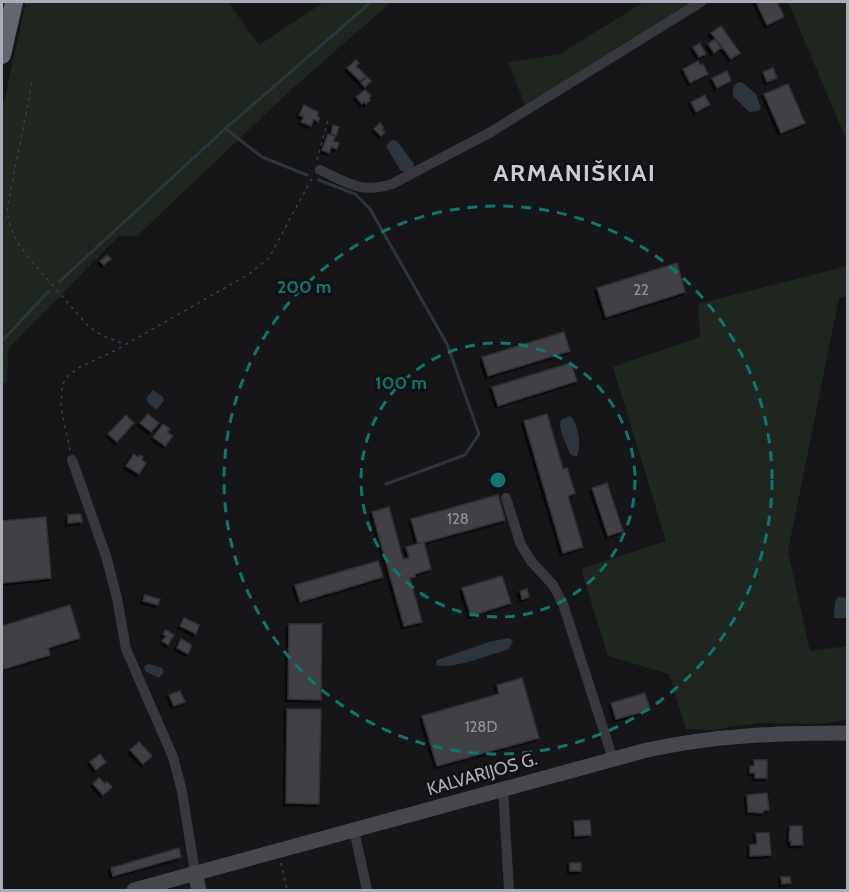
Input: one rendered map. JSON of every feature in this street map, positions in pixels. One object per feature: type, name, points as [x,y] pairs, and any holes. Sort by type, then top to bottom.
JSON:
[{"type":"highway","points":[[2,55],[14,2]]},
{"type":"main road","name":"KALVARIJOS G.","points":[[134,891],[682,742],[737,735],[848,733]]},
{"type":"main road","points":[[195,873],[199,891]]},
{"type":"street","points":[[320,170],[364,189],[376,189],[392,184],[491,132],[701,2]]},
{"type":"street","points":[[72,460],[106,556],[117,598],[126,650],[173,757],[182,791],[195,873]]},
{"type":"street","points":[[506,498],[521,545],[531,561],[553,585],[563,604],[613,759]]},
{"type":"street","points":[[503,789],[510,891]]},
{"type":"street","points":[[354,830],[367,891]]},
{"type":"path","points":[[32,83],[7,212],[10,226],[28,257],[77,316],[103,336],[126,344]]},
{"type":"path","points":[[72,460],[61,407],[62,386],[66,378],[78,368],[126,344],[249,274],[269,258],[312,177],[320,170],[317,163],[318,152],[328,120]]},
{"type":"path","points":[[278,851],[287,891]]},
{"type":"shaded area","points":[[26,2],[228,2],[259,45],[324,2],[391,2],[293,88],[137,236],[119,236],[8,349],[7,383],[2,383],[2,110]]},
{"type":"shaded area","points":[[644,2],[691,3],[525,105],[508,62],[560,54]]},
{"type":"shaded area","points":[[788,2],[847,2],[847,141]]},
{"type":"shaded area","points":[[742,82],[756,94],[761,108],[758,111],[749,112],[733,96],[733,87]]},
{"type":"shaded area","points":[[392,140],[397,141],[414,164],[413,168],[405,172],[400,170],[386,146]]},
{"type":"shaded area","points":[[847,266],[847,296],[839,298],[788,551],[810,651],[847,646],[847,719],[822,724],[758,723],[712,730],[686,729],[669,674],[608,656],[581,569],[666,541],[613,367],[700,337],[698,304]]},
{"type":"shaded area","points":[[153,390],[164,400],[155,409],[147,401],[147,397]]},
{"type":"shaded area","points":[[570,416],[575,423],[578,435],[577,456],[570,454],[560,426],[561,420]]},
{"type":"shaded area","points":[[838,597],[847,598],[847,618],[834,618],[835,602]]},
{"type":"shaded area","points":[[509,638],[513,641],[509,649],[462,663],[436,665],[437,660],[489,642]]},
{"type":"shaded area","points":[[149,664],[162,668],[164,672],[159,678],[145,671],[144,666]]},
{"type":"building","points":[[756,2],[777,2],[784,17],[767,25]]},
{"type":"building","points":[[721,26],[740,53],[731,59],[711,33]]},
{"type":"building","points":[[715,39],[721,48],[714,53],[708,44]]},
{"type":"building","points":[[700,43],[706,54],[699,57],[693,47]]},
{"type":"building","points":[[356,60],[359,63],[356,66],[366,76],[360,81],[347,68]]},
{"type":"building","points":[[698,61],[700,65],[703,64],[708,74],[690,83],[683,69]]},
{"type":"building","points":[[773,68],[777,78],[767,82],[763,72]]},
{"type":"building","points":[[727,71],[731,81],[717,88],[712,78]]},
{"type":"building","points":[[367,77],[371,81],[365,87],[361,83]]},
{"type":"building","points":[[788,84],[805,123],[781,133],[764,94]]},
{"type":"building","points":[[365,90],[371,96],[366,104],[364,102],[362,104],[356,97]]},
{"type":"building","points":[[705,95],[710,105],[696,112],[691,102]]},
{"type":"building","points":[[304,105],[318,112],[317,116],[320,118],[318,122],[314,119],[311,126],[301,122],[304,117],[299,115]]},
{"type":"building","points":[[380,123],[385,132],[381,136],[374,129]]},
{"type":"building","points":[[333,125],[339,127],[336,136],[331,134]]},
{"type":"building","points":[[328,134],[335,137],[333,141],[339,143],[337,149],[331,147],[329,153],[322,150]]},
{"type":"building","points":[[107,255],[111,259],[104,265],[100,261]]},
{"type":"building","points":[[677,263],[685,292],[606,317],[597,288]]},
{"type":"building","points":[[564,332],[570,351],[488,376],[482,357]]},
{"type":"building","points":[[571,363],[577,381],[498,406],[492,387]]},
{"type":"building","points":[[148,414],[159,423],[151,432],[140,423]]},
{"type":"building","points":[[547,414],[563,469],[567,468],[575,493],[568,496],[583,547],[563,553],[524,421]]},
{"type":"building","points":[[126,415],[134,423],[117,442],[108,434]]},
{"type":"building","points":[[163,424],[170,429],[167,432],[173,436],[165,446],[153,437]]},
{"type":"building","points":[[134,454],[143,457],[142,460],[146,463],[139,474],[126,466]]},
{"type":"building","points":[[607,483],[623,531],[608,536],[592,488]]},
{"type":"building","points":[[498,495],[505,520],[418,544],[411,519]]},
{"type":"building","points":[[389,507],[403,559],[409,558],[406,547],[424,542],[431,569],[410,578],[422,622],[404,626],[372,512]]},
{"type":"building","points":[[81,514],[82,522],[68,523],[68,515]]},
{"type":"building","points":[[46,517],[51,578],[2,583],[2,521]]},
{"type":"building","points":[[378,561],[383,577],[300,602],[295,585]]},
{"type":"building","points":[[502,576],[511,603],[471,616],[462,588]]},
{"type":"building","points":[[527,589],[529,597],[522,599],[520,591]]},
{"type":"building","points":[[145,595],[160,599],[158,605],[143,601]]},
{"type":"building","points":[[70,605],[80,638],[48,648],[50,655],[4,669],[2,626]]},
{"type":"building","points":[[184,618],[199,625],[196,634],[180,626]]},
{"type":"building","points":[[289,624],[322,624],[321,700],[288,699]]},
{"type":"building","points":[[166,630],[174,635],[168,645],[162,641],[166,636],[163,634]]},
{"type":"building","points":[[181,639],[192,645],[188,654],[177,648]]},
{"type":"building","points":[[522,678],[539,738],[437,766],[422,716],[499,694],[497,685]]},
{"type":"building","points":[[180,691],[185,702],[174,706],[169,695]]},
{"type":"building","points":[[645,693],[650,710],[616,719],[611,703]]},
{"type":"building","points":[[287,709],[321,709],[319,804],[286,803]]},
{"type":"building","points":[[139,742],[152,756],[143,764],[130,750]]},
{"type":"building","points":[[100,754],[106,762],[96,770],[90,762]]},
{"type":"building","points":[[754,760],[767,760],[767,778],[755,778],[755,773],[750,773],[750,766],[754,766]]},
{"type":"building","points":[[99,778],[112,787],[103,795],[93,784]]},
{"type":"building","points":[[767,793],[769,810],[763,813],[748,812],[747,795]]},
{"type":"building","points":[[590,820],[591,835],[575,836],[574,821]]},
{"type":"building","points":[[790,826],[802,826],[803,845],[791,845]]},
{"type":"building","points":[[756,833],[769,833],[771,855],[750,856],[750,845],[757,844]]},
{"type":"building","points":[[179,848],[181,857],[113,876],[111,868]]},
{"type":"building","points":[[570,863],[581,863],[581,871],[570,871]]},
{"type":"building","points":[[781,877],[790,877],[791,883],[782,884]]},
{"type":"waterway","points":[[59,282],[226,128],[371,2]]},
{"type":"waterway","points":[[226,129],[262,157],[307,175]]},
{"type":"waterway","points":[[319,180],[355,194],[370,209],[447,344],[479,434],[465,455],[386,484]]},
{"type":"waterway","points":[[2,341],[48,292]]},
{"type":"district","name":"ARMANIŠKIAI","points":[[575,173]]}]
